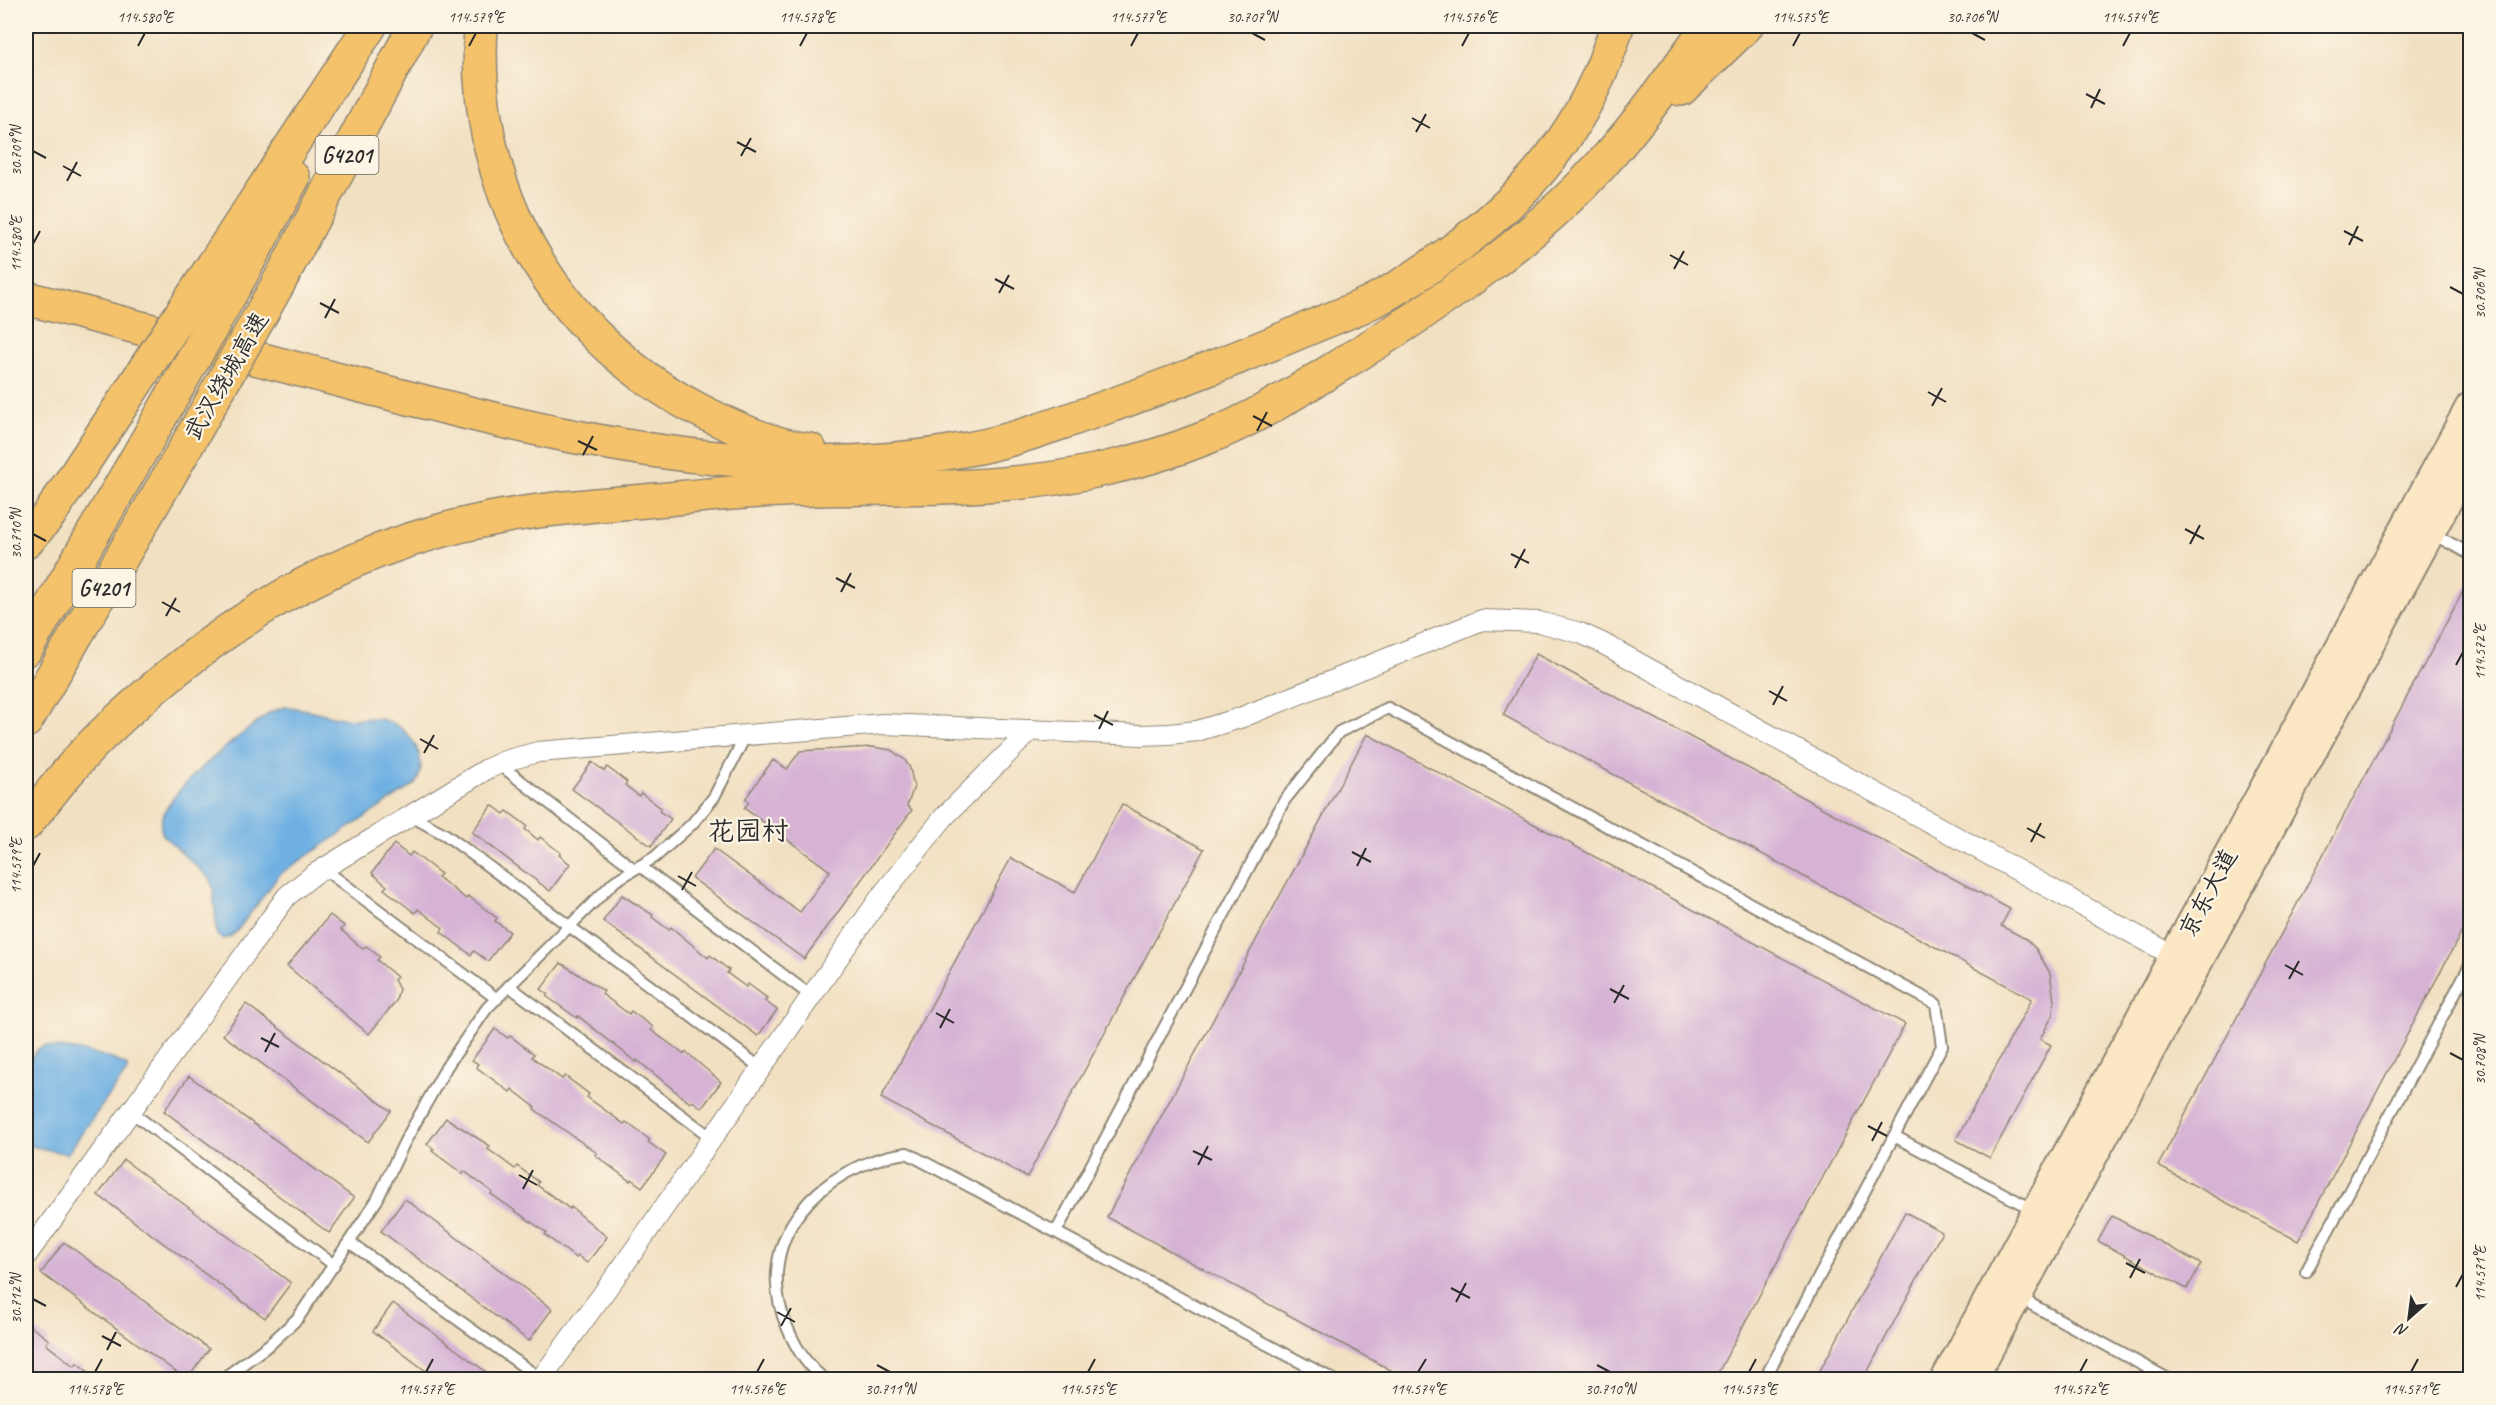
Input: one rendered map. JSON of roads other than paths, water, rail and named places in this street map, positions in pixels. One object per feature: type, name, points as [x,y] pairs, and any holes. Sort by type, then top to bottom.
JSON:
[{"type":"highway","points":[[26,542],[48,515],[103,433],[228,268],[372,26]]},
{"type":"highway","name":"武汉绕城高速","points":[[26,721],[278,284],[415,26]]},
{"type":"highway","points":[[481,26],[484,111],[501,184],[521,233],[537,262],[586,325],[655,384],[690,405],[738,428],[799,448],[889,460]]},
{"type":"highway","points":[[1511,203],[1546,166],[1578,118],[1593,90],[1617,26]]},
{"type":"highway","points":[[26,298],[466,413],[605,443],[731,461],[825,463],[889,460],[970,449],[1011,440],[1188,379],[1370,302],[1434,263],[1582,152],[1622,104],[1680,26]]},
{"type":"highway","points":[[1599,167],[1640,119],[1708,26]]},
{"type":"highway","points":[[26,824],[99,738],[162,681],[237,624],[281,595],[323,574],[411,540],[488,519],[566,508],[776,490],[1021,483],[1134,462],[1212,436],[1318,379],[1432,307],[1528,234],[1746,26]]},
{"type":"highway","name":"武汉绕城高速","points":[[26,649],[145,444],[228,268]]},
{"type":"highway","points":[[26,319],[531,449],[601,463],[729,480],[776,490]]},
{"type":"main road","name":"京东大道","points":[[1945,1380],[2470,407]]},
{"type":"main road","name":"京东大道","points":[[1972,1380],[2470,459]]},
{"type":"street","points":[[26,1256],[275,911],[301,883],[499,764],[538,752],[883,724],[1141,735],[1197,731],[1240,718],[1482,620],[1539,622],[1580,633],[1600,642],[2174,956]]},
{"type":"street","points":[[540,1379],[882,895],[944,817],[1031,730]]},
{"type":"lane","points":[[2431,532],[2470,554]]},
{"type":"lane","points":[[1056,1232],[1284,801],[1340,732],[1388,708],[1936,1004],[1942,1046],[1764,1380]]},
{"type":"lane","points":[[221,1380],[270,1344],[298,1318],[377,1200],[404,1143],[447,1066],[487,1008],[615,881],[655,857],[703,812],[746,735]]},
{"type":"lane","points":[[499,764],[811,996]]},
{"type":"lane","points":[[411,816],[446,835],[761,1068]]},
{"type":"lane","points":[[324,869],[497,999]]},
{"type":"lane","points":[[2306,1272],[2470,965]]},
{"type":"lane","points":[[509,986],[712,1138]]},
{"type":"lane","points":[[130,1111],[334,1265]]},
{"type":"lane","points":[[1894,1136],[2036,1211]]},
{"type":"lane","points":[[826,1380],[800,1353],[785,1322],[780,1305],[779,1268],[787,1233],[797,1216],[822,1188],[836,1177],[870,1160],[907,1153],[1334,1380]]},
{"type":"lane","points":[[349,1242],[540,1379]]},
{"type":"lane","points":[[2017,1297],[2170,1380]]},
{"type":"water","points":[[284,707],[300,708],[347,719],[370,718],[393,723],[402,729],[415,745],[421,765],[420,775],[415,784],[280,874],[236,932],[223,939],[217,935],[213,887],[210,879],[164,836],[161,822],[168,806],[181,788],[200,770],[269,713]]},
{"type":"water","points":[[45,1046],[77,1050],[127,1066],[127,1071],[67,1154],[26,1145],[26,1065],[38,1049]]},
{"type":"district","name":"花园村","points":[[748,831]]}]
